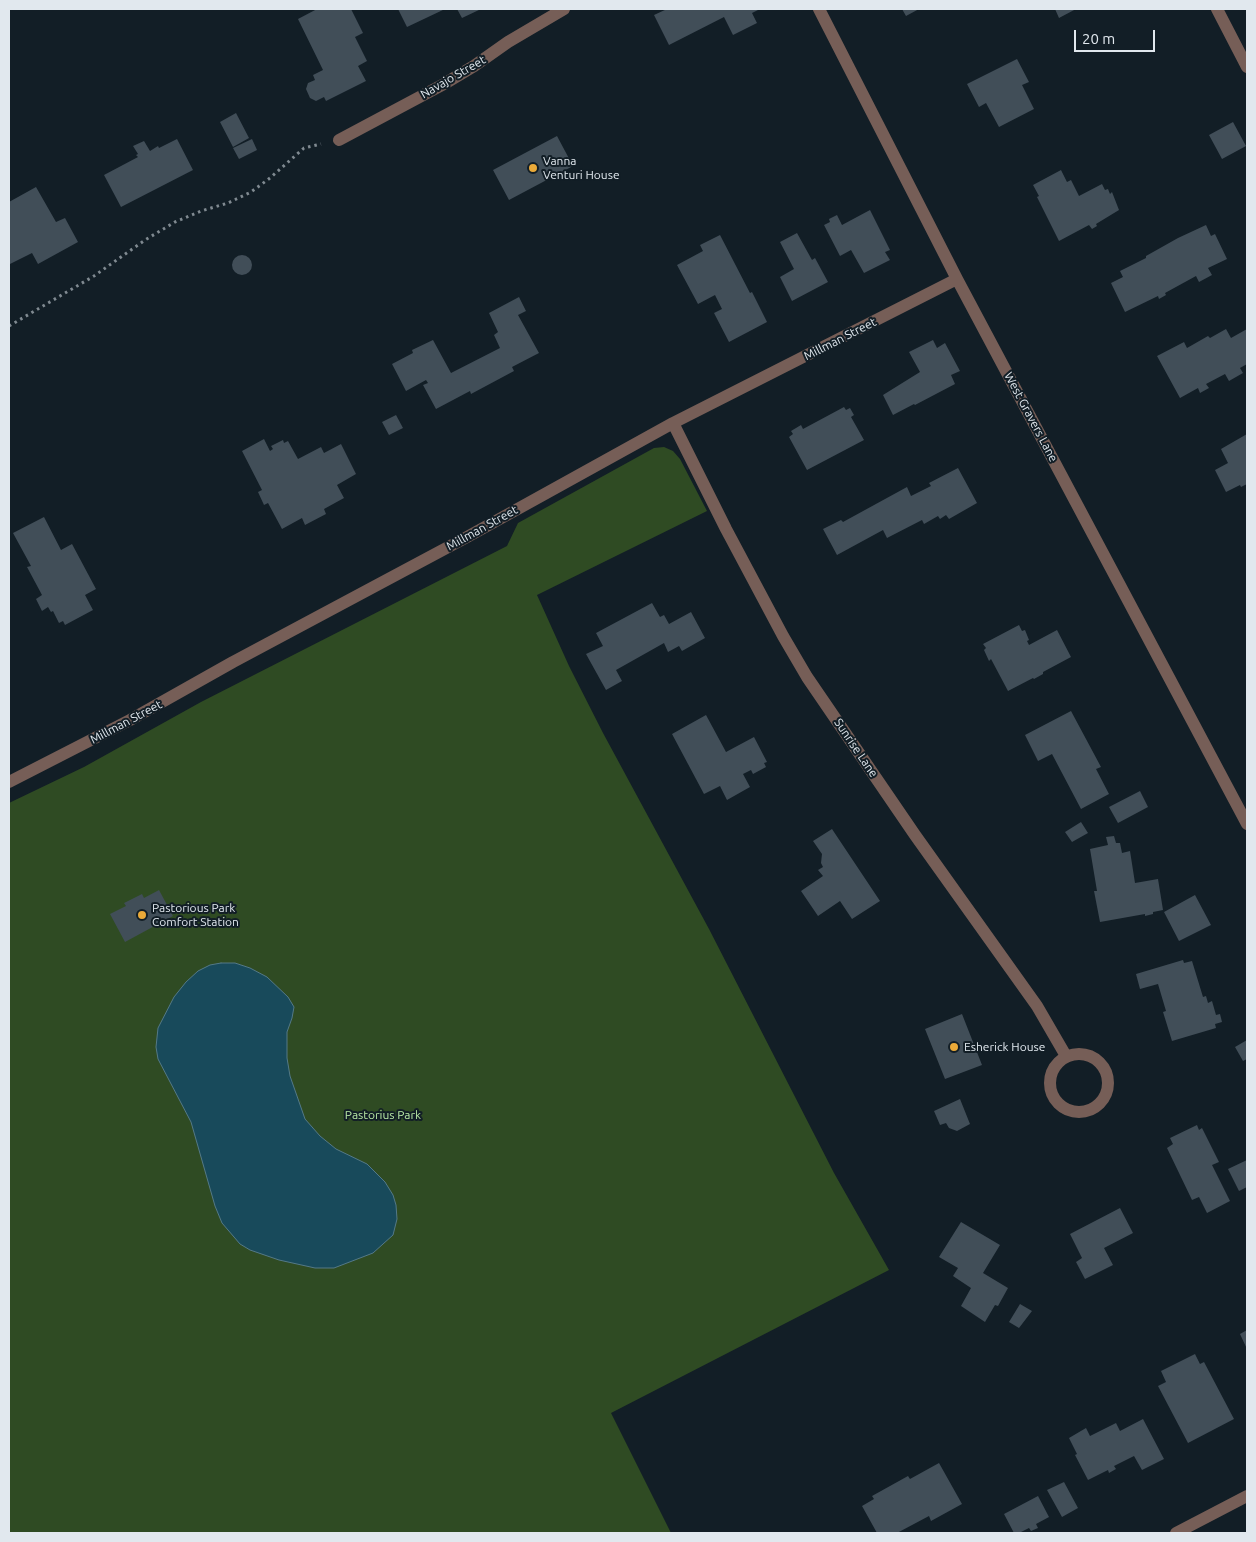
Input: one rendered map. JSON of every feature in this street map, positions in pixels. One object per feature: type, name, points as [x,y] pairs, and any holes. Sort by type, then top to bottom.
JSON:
[{"type":"street","name":"Navajo Street","points":[[339,140],[444,84],[508,42],[564,9]]},
{"type":"street","name":"West Gravers Lane","points":[[819,9],[957,279],[1247,824]]},
{"type":"street","points":[[1217,9],[1247,67]]},
{"type":"street","name":"Millman Street","points":[[9,782],[130,720],[233,662],[467,537],[674,423],[957,279]]},
{"type":"street","name":"Sunrise Lane","points":[[674,423],[726,529],[807,677],[915,835],[1037,1006],[1066,1056]]},
{"type":"street","points":[[1075,1053],[1085,1053],[1094,1057],[1106,1072],[1107,1091],[1103,1100],[1096,1107],[1087,1111],[1077,1112],[1068,1110],[1059,1105],[1053,1097],[1050,1088],[1052,1069],[1058,1061],[1066,1056],[1075,1053]]},
{"type":"street","points":[[1176,1533],[1247,1496]]},
{"type":"path","points":[[9,326],[94,276],[145,240],[175,222],[201,211],[228,203],[251,192],[304,148],[317,143],[326,144],[339,140]]},
{"type":"green space","name":"Pastorius Park","points":[[664,447],[673,451],[680,459],[707,511],[537,595],[569,666],[603,733],[709,929],[834,1173],[889,1270],[611,1413],[671,1533],[9,1533],[9,803],[84,767],[201,702],[507,546],[518,523],[654,448]]},
{"type":"water","points":[[235,963],[250,968],[267,977],[288,997],[294,1007],[287,1032],[287,1058],[290,1076],[305,1119],[320,1136],[336,1149],[367,1164],[385,1182],[393,1195],[397,1219],[393,1235],[373,1253],[334,1268],[315,1268],[279,1260],[250,1250],[240,1244],[222,1223],[215,1206],[191,1122],[158,1059],[156,1047],[158,1028],[174,997],[198,971],[210,965]]},
{"type":"building","points":[[317,9],[351,9],[363,33],[355,37],[367,61],[358,66],[366,81],[326,101],[324,97],[316,101],[310,98],[306,89],[308,83],[315,80],[313,75],[323,70],[298,19]]},
{"type":"building","points":[[398,9],[445,9],[407,27]]},
{"type":"building","points":[[457,9],[481,9],[462,18]]},
{"type":"building","points":[[667,9],[760,9],[752,13],[757,23],[733,35],[724,17],[669,45],[654,15]]},
{"type":"building","points":[[902,9],[919,9],[906,16]]},
{"type":"building","points":[[1055,9],[1076,9],[1059,18]]},
{"type":"building","points":[[1017,59],[1029,82],[1022,85],[1034,109],[999,127],[986,103],[979,107],[967,84]]},
{"type":"building","points":[[236,113],[249,138],[233,147],[220,122]]},
{"type":"building","points":[[1233,122],[1246,146],[1222,159],[1209,135]]},
{"type":"building","name":"Vanna Venturi House","points":[[557,136],[573,166],[509,200],[493,170]]},
{"type":"building","points":[[177,139],[193,170],[121,207],[104,175],[138,157],[133,146],[144,141],[150,151]]},
{"type":"building","points":[[252,139],[257,150],[239,159],[233,148]]},
{"type":"building","points":[[1061,170],[1067,182],[1071,180],[1079,196],[1102,184],[1105,190],[1108,189],[1110,194],[1112,192],[1119,210],[1096,224],[1097,226],[1092,229],[1089,225],[1059,241],[1033,185]]},
{"type":"building","points":[[36,187],[56,222],[65,218],[78,242],[38,264],[32,253],[10,264],[9,202]]},
{"type":"building","points":[[870,210],[890,250],[885,252],[890,260],[864,273],[851,250],[840,256],[824,225],[830,222],[829,219],[837,215],[842,225]]},
{"type":"building","points":[[1206,225],[1211,236],[1215,234],[1227,259],[1208,268],[1212,275],[1199,282],[1196,276],[1165,293],[1166,295],[1159,299],[1158,296],[1125,312],[1111,283],[1123,277],[1120,271],[1146,258],[1146,256],[1178,238]]},
{"type":"building","points":[[797,233],[812,260],[815,258],[828,282],[792,301],[780,277],[794,269],[780,242]]},
{"type":"building","points":[[720,235],[767,322],[729,342],[714,313],[722,309],[715,295],[698,304],[677,265],[703,251],[700,245]]},
{"type":"building","points":[[242,255],[249,258],[252,265],[249,272],[242,275],[235,272],[232,265],[235,258]]},
{"type":"building","points":[[519,297],[526,311],[518,315],[539,353],[512,367],[514,371],[471,394],[470,391],[436,409],[423,385],[428,383],[426,380],[406,391],[392,364],[413,353],[412,350],[433,340],[451,373],[500,348],[494,335],[498,332],[489,313]]},
{"type":"building","points":[[1226,329],[1231,338],[1247,329],[1247,364],[1240,368],[1243,373],[1229,381],[1225,374],[1206,384],[1209,388],[1200,393],[1198,388],[1180,398],[1157,356],[1184,342],[1187,348],[1208,336],[1210,338]]},
{"type":"building","points":[[933,340],[937,348],[945,343],[960,371],[951,375],[955,384],[893,415],[883,395],[920,372],[909,352]]},
{"type":"building","points":[[844,407],[846,410],[850,408],[854,415],[851,417],[864,440],[807,470],[789,437],[793,434],[791,431],[801,425],[803,429]]},
{"type":"building","points":[[396,415],[403,428],[389,435],[382,422]]},
{"type":"building","points":[[1247,434],[1247,484],[1241,487],[1240,485],[1226,492],[1215,470],[1228,463],[1221,449]]},
{"type":"building","points":[[264,439],[270,451],[273,449],[271,446],[283,440],[284,443],[288,441],[298,459],[321,447],[324,453],[341,444],[356,474],[337,485],[344,498],[324,509],[326,514],[305,525],[302,518],[282,529],[268,503],[264,505],[258,492],[262,490],[242,451]]},
{"type":"building","points":[[958,468],[977,503],[949,519],[946,515],[940,519],[938,516],[924,524],[922,520],[887,538],[883,530],[837,555],[823,529],[841,520],[843,522],[907,487],[911,496],[931,486],[929,483]]},
{"type":"building","points":[[44,517],[61,550],[72,544],[96,589],[85,595],[93,610],[65,625],[63,621],[59,623],[53,611],[51,612],[48,607],[42,611],[36,599],[42,595],[27,567],[31,566],[13,533]]},
{"type":"building","points":[[652,603],[660,617],[664,615],[669,624],[691,612],[705,638],[682,651],[679,646],[668,652],[664,643],[616,670],[622,681],[606,690],[586,654],[603,646],[596,633]]},
{"type":"building","points":[[1019,625],[1022,631],[1025,630],[1029,645],[1057,630],[1071,657],[1034,679],[1008,691],[991,659],[989,661],[983,644]]},
{"type":"building","points":[[1071,711],[1101,767],[1096,769],[1109,794],[1081,809],[1052,754],[1038,761],[1025,735]]},
{"type":"building","points":[[706,715],[726,752],[754,737],[767,762],[764,763],[766,767],[753,774],[751,770],[743,774],[750,787],[727,800],[720,786],[704,794],[672,734]]},
{"type":"building","points":[[1140,791],[1148,807],[1118,823],[1109,807]]},
{"type":"building","points":[[1081,822],[1088,833],[1072,842],[1065,832]]},
{"type":"building","points":[[832,829],[880,901],[852,919],[840,901],[818,916],[801,891],[823,876],[818,870],[823,867],[821,863],[822,854],[813,841]]},
{"type":"building","points":[[1114,836],[1116,843],[1120,843],[1122,853],[1130,851],[1135,883],[1158,879],[1163,910],[1145,916],[1145,914],[1100,922],[1094,891],[1097,891],[1090,849],[1108,845],[1106,837]]},
{"type":"building","name":"Pastorious Park Comfort Station","points":[[159,890],[173,916],[125,942],[110,914],[126,906],[124,903],[142,894],[144,898]]},
{"type":"building","points":[[1195,895],[1211,925],[1179,941],[1164,912]]},
{"type":"building","points":[[1183,960],[1184,963],[1192,961],[1203,997],[1206,996],[1208,1003],[1212,1001],[1216,1015],[1220,1014],[1222,1022],[1215,1024],[1216,1028],[1172,1041],[1163,1012],[1166,1011],[1158,984],[1140,989],[1136,974]]},
{"type":"building","name":"Esherick House","points":[[962,1014],[982,1065],[945,1079],[925,1029]]},
{"type":"building","points":[[1247,1040],[1247,1059],[1243,1061],[1235,1047]]},
{"type":"building","points":[[960,1099],[970,1124],[957,1131],[949,1128],[946,1123],[940,1125],[934,1111]]},
{"type":"building","points":[[1197,1125],[1199,1130],[1202,1128],[1219,1162],[1212,1165],[1230,1201],[1207,1213],[1199,1197],[1192,1200],[1167,1148],[1173,1144],[1170,1138]]},
{"type":"building","points":[[1247,1160],[1247,1187],[1239,1191],[1228,1169]]},
{"type":"building","points":[[1120,1208],[1133,1233],[1104,1248],[1113,1265],[1085,1279],[1076,1262],[1082,1258],[1070,1234]]},
{"type":"building","points":[[961,1222],[1000,1245],[983,1273],[1008,1288],[998,1306],[995,1305],[985,1322],[961,1306],[971,1288],[953,1276],[958,1268],[939,1257]]},
{"type":"building","points":[[1020,1304],[1032,1311],[1019,1328],[1009,1322]]},
{"type":"building","points":[[1247,1330],[1247,1349],[1240,1334]]},
{"type":"building","points":[[1195,1354],[1200,1364],[1204,1362],[1234,1419],[1188,1443],[1158,1386],[1166,1382],[1161,1371]]},
{"type":"building","points":[[1143,1419],[1164,1459],[1142,1470],[1134,1456],[1114,1466],[1116,1469],[1109,1473],[1108,1470],[1088,1480],[1075,1455],[1077,1454],[1069,1438],[1086,1428],[1090,1436],[1116,1423],[1120,1431]]},
{"type":"building","points":[[939,1463],[962,1504],[931,1521],[929,1516],[897,1533],[877,1533],[862,1506],[874,1499],[872,1496],[908,1476],[910,1479]]},
{"type":"building","points":[[1064,1482],[1078,1508],[1062,1517],[1047,1490]]},
{"type":"building","points":[[1038,1496],[1049,1517],[1036,1524],[1038,1528],[1031,1531],[1029,1528],[1019,1533],[1014,1533],[1004,1514]]},
{"type":"place","name":"Vanna Venturi House","points":[[533,168]]},
{"type":"place","name":"Pastorious Park Comfort Station","points":[[142,915]]},
{"type":"place","name":"Esherick House","points":[[954,1047]]}]
